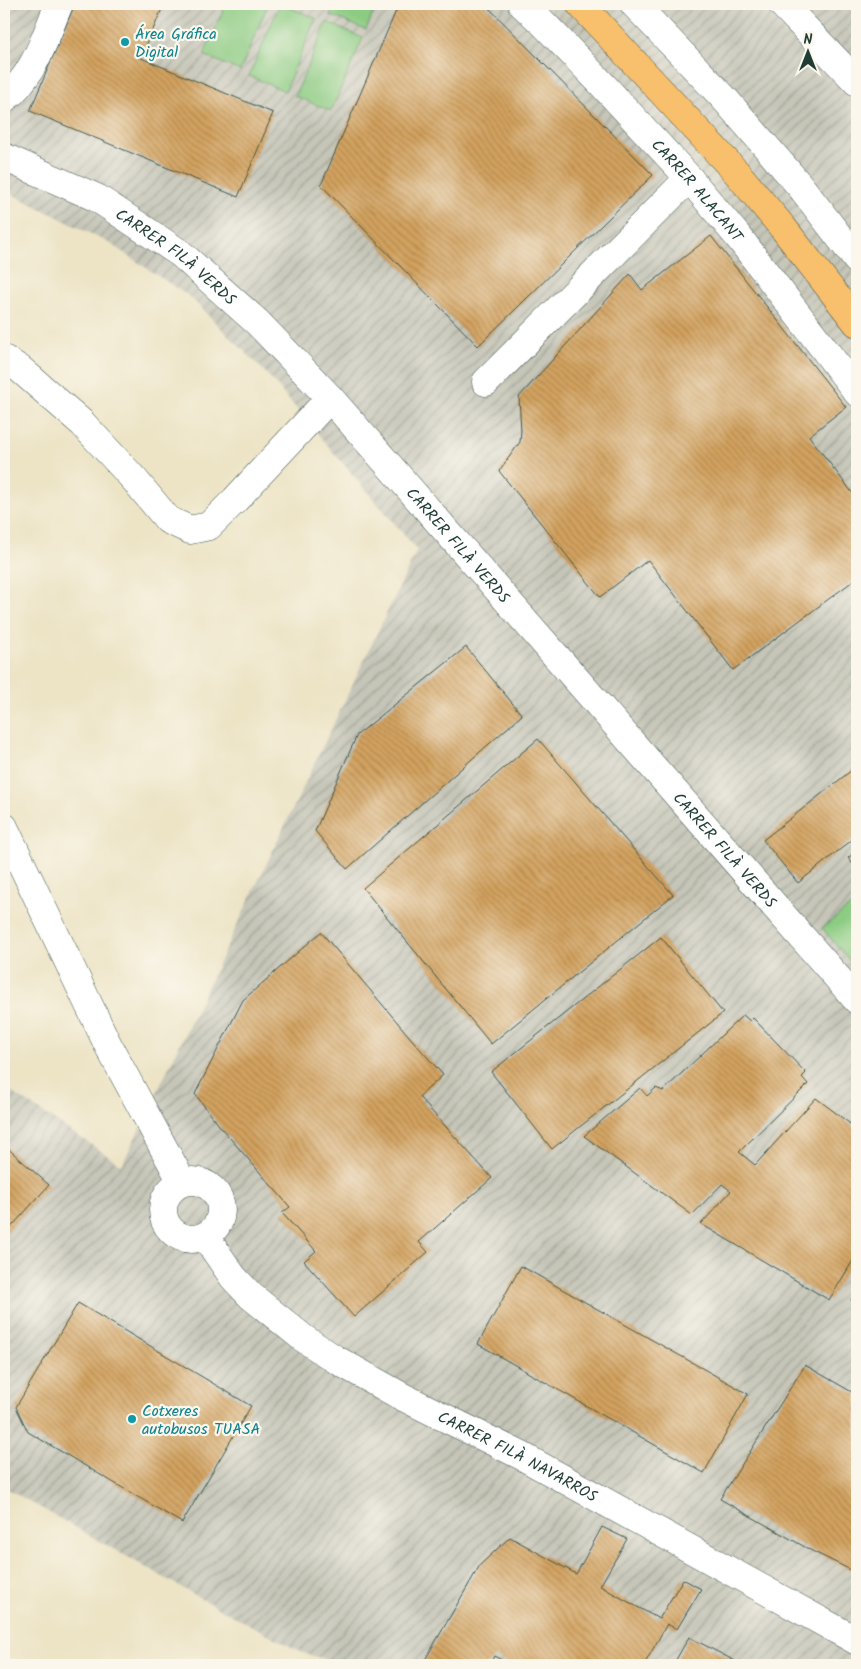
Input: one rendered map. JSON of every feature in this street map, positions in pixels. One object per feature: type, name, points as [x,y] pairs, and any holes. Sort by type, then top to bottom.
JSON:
[{"type":"main road","points":[[580,4],[738,174],[784,229],[857,323]]},
{"type":"street","points":[[4,99],[14,92],[34,62],[59,4]]},
{"type":"street","name":"CARRER ALACANT","points":[[522,4],[601,83],[689,178],[752,254],[857,392]]},
{"type":"street","points":[[634,4],[724,96],[801,187],[857,260]]},
{"type":"street","points":[[782,4],[857,82]]},
{"type":"street","name":"CARRER FILÀ VERDS","points":[[4,157],[97,198],[181,254],[258,322],[330,398],[857,1000]]},
{"type":"street","points":[[486,382],[689,178]]},
{"type":"street","points":[[4,358],[20,368],[82,422],[168,520],[190,530],[209,526],[236,500],[330,398]]},
{"type":"street","points":[[4,827],[108,1045],[182,1182]]},
{"type":"street","points":[[200,1181],[214,1191],[222,1207],[218,1224],[212,1231],[196,1240],[177,1236],[169,1230],[164,1221],[162,1212],[163,1202],[174,1186],[182,1182],[200,1181]]},
{"type":"street","name":"CARRER FILÀ NAVARROS","points":[[205,1236],[233,1277],[251,1296],[303,1338],[335,1359],[399,1395],[531,1461],[857,1641]]},
{"type":"shaded area","points":[[4,4],[857,4],[857,1665],[345,1665],[303,1653],[200,1598],[4,1487],[4,1087],[122,1165],[417,550],[265,372],[190,297],[109,243],[4,190]]},
{"type":"green space","points":[[226,4],[268,4],[240,71],[204,55]]},
{"type":"green space","points":[[280,4],[316,18],[285,91],[249,76]]},
{"type":"green space","points":[[335,4],[377,4],[366,30],[330,15]]},
{"type":"green space","points":[[327,22],[363,38],[331,111],[295,96]]},
{"type":"green space","points":[[857,901],[857,969],[822,928]]},
{"type":"building","points":[[75,4],[164,4],[141,58],[273,113],[238,197],[30,111]]},
{"type":"building","points":[[399,4],[485,4],[653,175],[478,346],[321,185]]},
{"type":"building","points":[[711,236],[846,407],[809,436],[854,495],[857,493],[857,578],[733,670],[648,560],[600,597],[499,471],[520,442],[519,397],[630,274],[642,290]]},
{"type":"building","points":[[466,647],[522,715],[347,869],[315,831],[357,735]]},
{"type":"building","points":[[538,739],[673,895],[491,1044],[363,888]]},
{"type":"building","points":[[857,766],[857,836],[798,883],[763,840]]},
{"type":"building","points":[[857,851],[857,869],[848,858]]},
{"type":"building","points":[[321,932],[443,1075],[419,1097],[492,1178],[419,1242],[428,1252],[354,1317],[304,1261],[316,1251],[282,1213],[290,1207],[222,1129],[195,1094],[243,1000]]},
{"type":"building","points":[[661,937],[723,1013],[552,1149],[491,1072]]},
{"type":"building","points":[[743,1015],[750,1021],[753,1018],[806,1073],[802,1077],[808,1084],[739,1152],[755,1165],[816,1098],[857,1129],[857,1254],[829,1300],[701,1224],[731,1191],[722,1184],[692,1215],[584,1136],[640,1088],[647,1096],[656,1088],[663,1091]]},
{"type":"building","points":[[4,1145],[49,1185],[4,1235]]},
{"type":"building","points":[[521,1266],[748,1394],[704,1473],[478,1344]]},
{"type":"building","points":[[857,1289],[857,1304],[851,1300]]},
{"type":"building","name":"Cotxeres autobusos TUASA","points":[[78,1303],[251,1406],[182,1523],[28,1432],[16,1407]]},
{"type":"building","points":[[805,1365],[857,1395],[857,1568],[855,1572],[812,1551],[720,1499]]},
{"type":"building","points":[[602,1527],[627,1539],[600,1586],[659,1619],[683,1579],[701,1589],[677,1629],[667,1624],[644,1665],[511,1665],[494,1656],[489,1665],[422,1665],[480,1565],[510,1537],[576,1574]]},
{"type":"building","points":[[689,1637],[737,1662],[742,1665],[673,1665]]},
{"type":"place","name":"Área Gráfica Digital","points":[[125,42]]},
{"type":"place","name":"Cotxeres autobusos TUASA","points":[[132,1419]]}]
